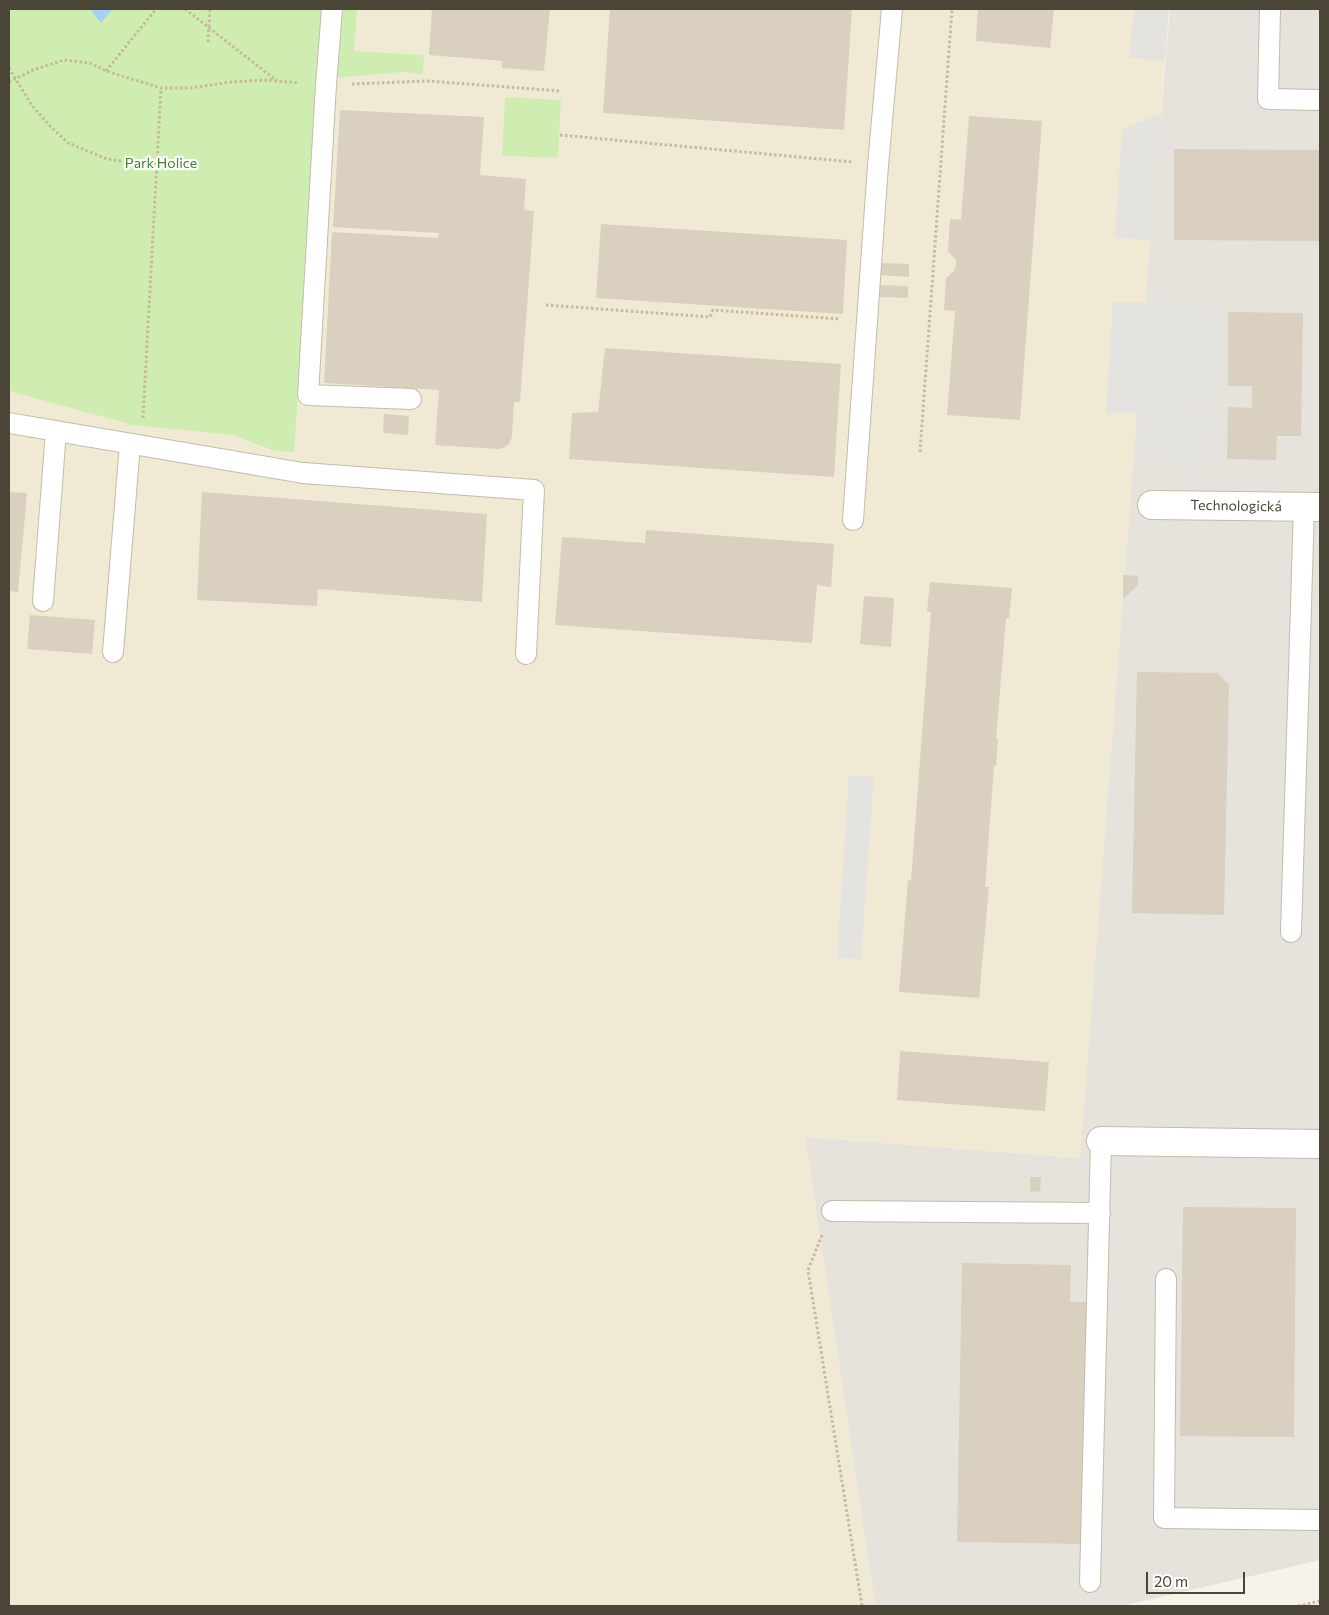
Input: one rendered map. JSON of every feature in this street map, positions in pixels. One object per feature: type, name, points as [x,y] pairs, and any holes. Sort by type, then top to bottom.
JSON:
[{"type":"street","name":"Technologická","points":[[1152,504],[1312,507]]},
{"type":"street","points":[[1101,1141],[1320,1144]]},
{"type":"lane","points":[[332,9],[308,395],[411,399]]},
{"type":"lane","points":[[852,520],[878,165],[892,9]]},
{"type":"lane","points":[[1270,9],[1268,99],[1320,100]]},
{"type":"lane","points":[[9,424],[303,473],[534,490],[526,654]]},
{"type":"lane","points":[[43,601],[56,431]]},
{"type":"lane","points":[[113,652],[136,445]]},
{"type":"lane","points":[[1291,932],[1312,507]]},
{"type":"lane","points":[[1090,1582],[1101,1141]]},
{"type":"lane","points":[[832,1211],[1100,1213]]},
{"type":"lane","points":[[1166,1279],[1164,1518],[1320,1520]]},
{"type":"path","points":[[106,72],[156,9]]},
{"type":"path","points":[[186,9],[278,82]]},
{"type":"path","points":[[208,42],[210,9]]},
{"type":"path","points":[[920,452],[952,9]]},
{"type":"path","points":[[9,82],[33,70],[64,60],[90,63],[106,72],[161,88],[190,88],[232,82],[267,80],[326,85],[427,82],[560,91]]},
{"type":"path","points":[[9,68],[31,104],[49,126],[68,143],[107,159],[157,163]]},
{"type":"path","points":[[136,445],[161,88]]},
{"type":"path","points":[[560,135],[878,165]]},
{"type":"path","points":[[546,305],[710,317],[713,310],[867,320]]},
{"type":"path","points":[[832,1211],[808,1270],[862,1606]]},
{"type":"path","points":[[1298,1606],[1320,1601]]},
{"type":"shaded area","points":[[9,9],[1169,9],[1080,1158],[805,1137],[875,1606],[9,1606]]},
{"type":"shaded area","points":[[1134,9],[1169,9],[1165,62],[1129,57]]},
{"type":"shaded area","points":[[1170,9],[1320,9],[1320,1560],[1122,1606],[875,1606],[805,1137],[1080,1158],[1150,240]]},
{"type":"shaded area","points":[[1161,113],[1150,240],[1115,238],[1122,129]]},
{"type":"shaded area","points":[[1146,298],[1196,299],[1196,309],[1221,310],[1214,405],[1192,404],[1191,412],[1215,416],[1210,470],[1190,472],[1134,453],[1138,412],[1106,413],[1113,302],[1146,303]]},
{"type":"shaded area","points":[[849,775],[874,777],[861,959],[837,958]]},
{"type":"green space","name":"Park Holice","points":[[9,9],[324,9],[294,452],[276,451],[232,435],[133,425],[9,391]]},
{"type":"green space","points":[[338,9],[357,9],[354,51],[424,55],[423,74],[402,72],[333,78]]},
{"type":"green space","points":[[505,97],[561,100],[558,158],[502,156]]},
{"type":"water","points":[[90,9],[113,9],[101,23]]},
{"type":"building","points":[[432,9],[550,9],[544,71],[502,68],[502,61],[429,55]]},
{"type":"building","points":[[610,9],[852,9],[844,130],[603,113]]},
{"type":"building","points":[[978,9],[1054,9],[1050,48],[976,41]]},
{"type":"building","points":[[340,110],[484,117],[480,175],[526,179],[524,210],[534,211],[520,402],[514,402],[512,437],[509,444],[503,448],[435,445],[439,390],[324,383],[332,232],[438,238],[439,233],[333,227]]},
{"type":"building","points":[[969,116],[1042,121],[1020,420],[947,415],[955,311],[944,310],[946,278],[955,270],[956,260],[948,251],[950,219],[961,220]]},
{"type":"building","points":[[1174,149],[1320,150],[1320,241],[1174,240]]},
{"type":"building","points":[[601,224],[847,240],[843,314],[596,298]]},
{"type":"building","points":[[880,263],[909,264],[909,277],[880,275]]},
{"type":"building","points":[[879,285],[908,286],[908,298],[879,297]]},
{"type":"building","points":[[1228,312],[1303,313],[1301,436],[1277,436],[1276,460],[1227,459],[1228,407],[1252,408],[1252,386],[1228,386]]},
{"type":"building","points":[[605,348],[841,364],[834,477],[569,459],[572,413],[598,412]]},
{"type":"building","points":[[384,414],[409,416],[408,435],[383,433]]},
{"type":"building","points":[[9,492],[27,493],[18,592],[9,591]]},
{"type":"building","points":[[202,492],[487,514],[482,602],[318,589],[317,606],[197,600]]},
{"type":"building","points":[[646,530],[834,544],[831,587],[817,585],[812,643],[555,625],[562,537],[645,543]]},
{"type":"building","points":[[1123,575],[1138,576],[1138,585],[1123,599]]},
{"type":"building","points":[[930,582],[1012,588],[1009,618],[1006,618],[996,739],[998,739],[996,766],[994,766],[985,887],[989,887],[979,998],[899,992],[908,880],[911,881],[931,612],[927,611]]},
{"type":"building","points":[[864,596],[894,598],[891,647],[860,644]]},
{"type":"building","points":[[30,615],[95,620],[92,654],[27,649]]},
{"type":"building","points":[[1137,672],[1218,673],[1229,685],[1224,915],[1132,913]]},
{"type":"building","points":[[900,1051],[1049,1062],[1045,1111],[897,1100]]},
{"type":"building","points":[[1030,1177],[1041,1177],[1040,1192],[1030,1191]]},
{"type":"building","points":[[1183,1207],[1296,1208],[1294,1437],[1180,1436]]},
{"type":"building","points":[[962,1263],[1071,1265],[1070,1302],[1090,1302],[1086,1544],[957,1542]]}]
